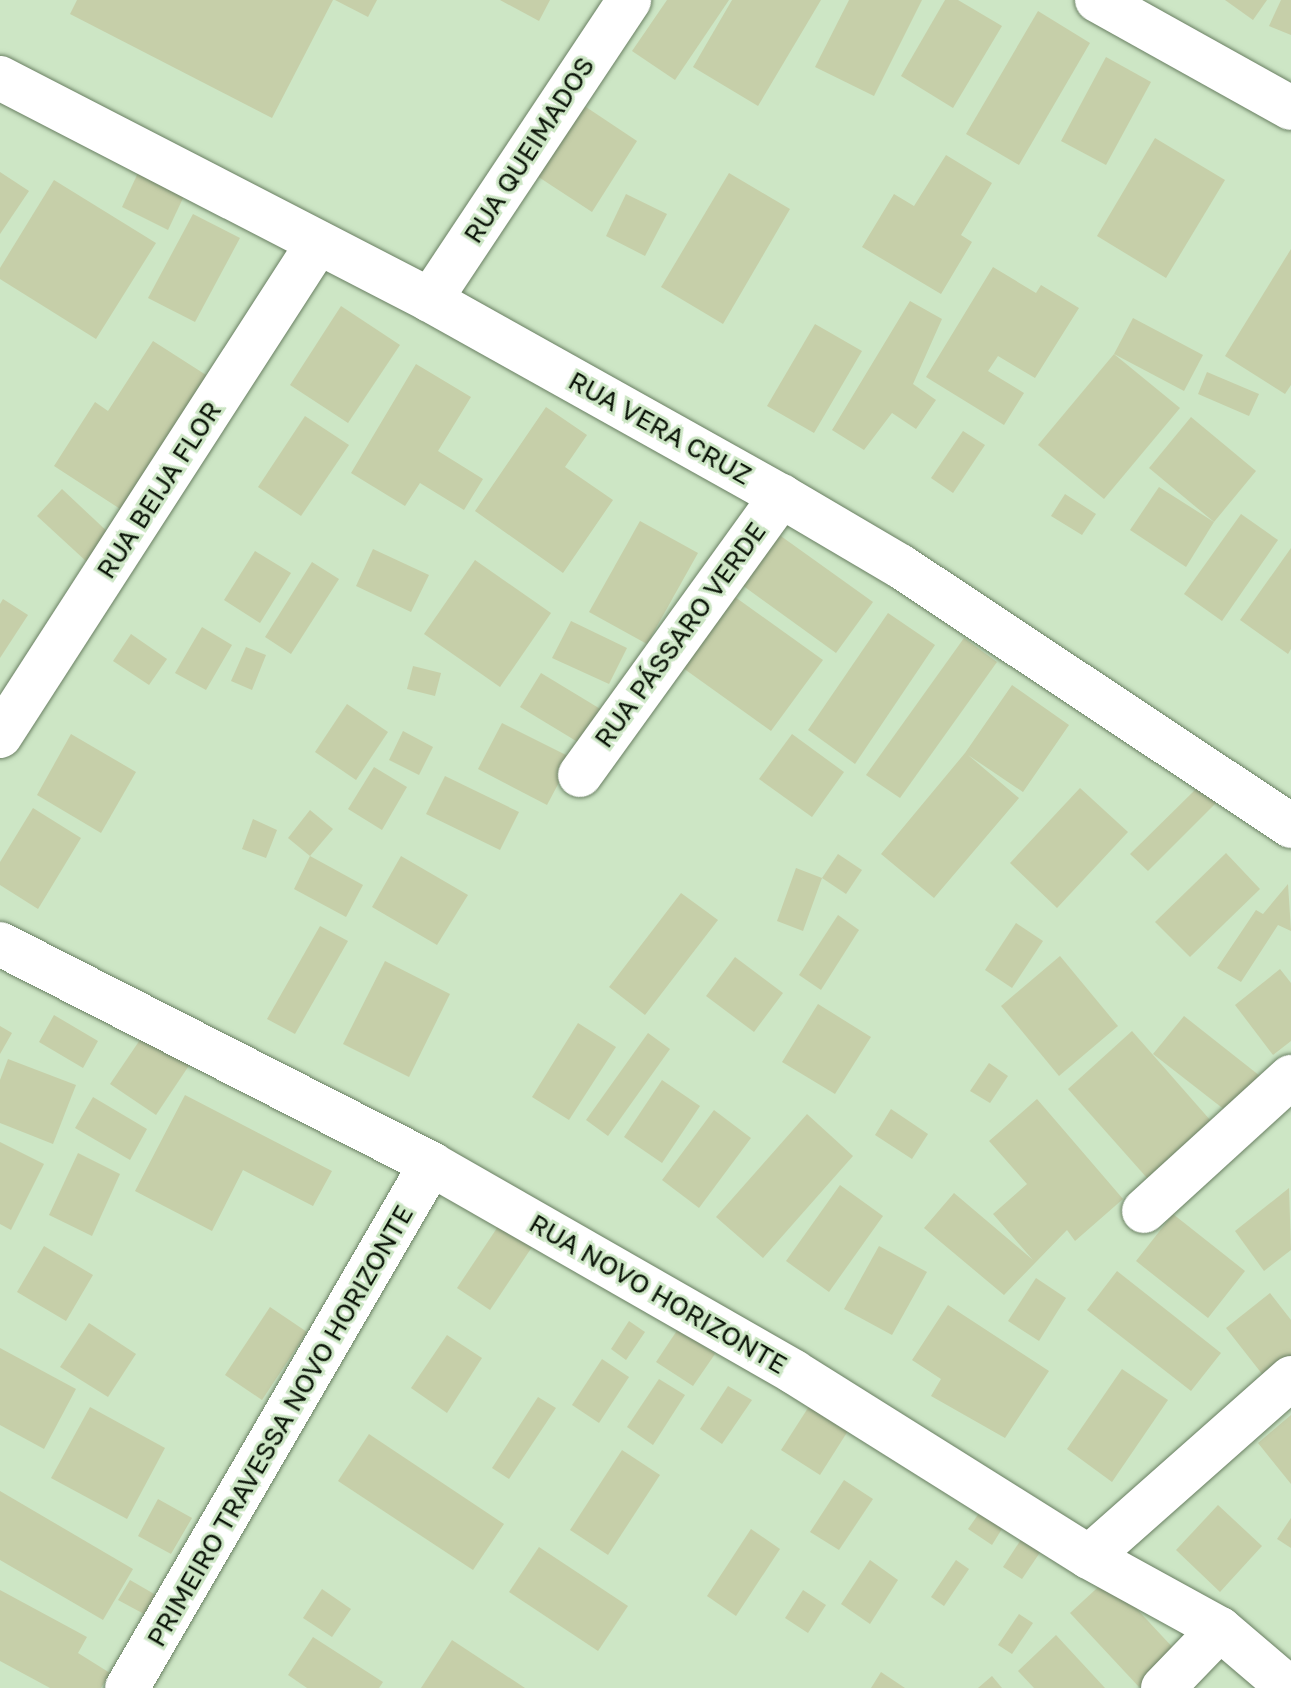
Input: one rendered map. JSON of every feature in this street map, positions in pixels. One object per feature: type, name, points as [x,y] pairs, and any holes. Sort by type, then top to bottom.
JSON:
[{"type":"street","name":"RUA QUEIMADOS","points":[[430,300],[629,0]]},
{"type":"street","points":[[1097,0],[1291,108]]},
{"type":"street","name":"RUA VERA CRUZ","points":[[0,78],[430,300],[781,496],[900,566],[1291,826]]},
{"type":"street","name":"RUA BEIJA FLOR","points":[[0,736],[318,243]]},
{"type":"street","name":"RUA PÁSSARO VERDE","points":[[580,775],[781,496]]},
{"type":"street","name":"RUA NOVO HORIZONTE","points":[[0,944],[431,1164],[794,1372],[1089,1557],[1220,1629],[1289,1688]]},
{"type":"street","points":[[1144,1211],[1291,1077]]},
{"type":"street","name":"PRIMEIRO TRAVESSA NOVO HORIZONTE","points":[[127,1688],[431,1164]]},
{"type":"street","points":[[1089,1557],[1291,1378]]},
{"type":"street","points":[[1163,1688],[1220,1629]]},
{"type":"building","points":[[77,0],[333,0],[272,118],[70,14]]},
{"type":"building","points":[[335,0],[377,0],[368,17]]},
{"type":"building","points":[[500,0],[550,0],[539,21]]},
{"type":"building","points":[[667,0],[729,0],[675,80],[632,51]]},
{"type":"building","points":[[732,0],[821,0],[758,106],[693,67]]},
{"type":"building","points":[[849,0],[922,0],[874,96],[815,67]]},
{"type":"building","points":[[945,0],[958,0],[1002,26],[953,108],[901,76]]},
{"type":"building","points":[[1225,0],[1267,0],[1253,20]]},
{"type":"building","points":[[1281,0],[1291,0],[1291,35],[1269,26]]},
{"type":"building","points":[[1038,11],[1090,43],[1019,165],[966,134]]},
{"type":"building","points":[[1106,57],[1151,82],[1106,165],[1061,141]]},
{"type":"building","points":[[583,105],[637,141],[592,212],[537,176]]},
{"type":"building","points":[[1155,138],[1225,180],[1166,278],[1097,236]]},
{"type":"building","points":[[946,155],[992,183],[961,235],[972,242],[941,294],[862,247],[894,194],[914,206]]},
{"type":"building","points":[[0,172],[29,191],[0,234]]},
{"type":"building","points":[[138,173],[184,196],[168,230],[122,207]]},
{"type":"building","points":[[729,173],[790,209],[723,324],[661,287]]},
{"type":"building","points":[[54,180],[156,243],[96,339],[0,279],[0,268]]},
{"type":"building","points":[[626,194],[667,214],[645,256],[606,236]]},
{"type":"building","points":[[193,214],[240,238],[195,322],[148,298]]},
{"type":"building","points":[[1291,249],[1291,385],[1285,394],[1225,356]]},
{"type":"building","points":[[993,267],[1036,293],[1041,285],[1079,308],[1035,378],[998,356],[988,371],[1024,393],[1004,425],[926,377]]},
{"type":"building","points":[[910,301],[942,319],[913,384],[936,400],[916,429],[892,413],[864,450],[832,430]]},
{"type":"building","points":[[341,306],[400,345],[348,423],[290,385]]},
{"type":"building","points":[[1133,318],[1203,355],[1184,391],[1114,354]]},
{"type":"building","points":[[815,324],[862,351],[814,433],[767,406]]},
{"type":"building","points":[[153,341],[217,382],[131,516],[54,466],[95,402],[108,411]]},
{"type":"building","points":[[1114,354],[1180,408],[1104,499],[1038,445]]},
{"type":"building","points":[[416,364],[471,397],[438,451],[483,479],[464,510],[420,483],[405,506],[351,473]]},
{"type":"building","points":[[1207,372],[1259,394],[1249,416],[1198,394]]},
{"type":"building","points":[[546,407],[587,435],[565,467],[613,500],[563,573],[475,511]]},
{"type":"building","points":[[305,416],[349,445],[301,516],[258,487]]},
{"type":"building","points":[[1191,417],[1256,471],[1214,522],[1149,468]]},
{"type":"building","points":[[963,431],[985,445],[953,493],[931,478]]},
{"type":"building","points":[[1159,487],[1214,522],[1186,567],[1130,530]]},
{"type":"building","points":[[62,489],[112,536],[87,562],[37,516]]},
{"type":"building","points":[[1065,494],[1096,514],[1082,535],[1051,516]]},
{"type":"building","points":[[1241,514],[1278,540],[1222,621],[1184,594]]},
{"type":"building","points":[[640,521],[698,553],[647,644],[589,612]]},
{"type":"building","points":[[778,534],[873,602],[836,653],[742,585]]},
{"type":"building","points":[[1291,548],[1291,649],[1288,654],[1240,620]]},
{"type":"building","points":[[373,549],[429,575],[411,612],[356,586]]},
{"type":"building","points":[[255,551],[291,573],[260,623],[224,600]]},
{"type":"building","points":[[475,560],[551,613],[500,687],[424,634]]},
{"type":"building","points":[[312,562],[339,579],[291,654],[265,637]]},
{"type":"building","points":[[735,597],[823,660],[771,731],[683,668]]},
{"type":"building","points":[[3,599],[28,615],[0,658],[0,604]]},
{"type":"building","points":[[888,613],[935,645],[855,764],[808,730]]},
{"type":"building","points":[[571,621],[627,648],[609,684],[552,658]]},
{"type":"building","points":[[202,627],[232,645],[206,690],[175,673]]},
{"type":"building","points":[[131,634],[167,659],[149,685],[113,661]]},
{"type":"building","points":[[964,638],[997,662],[900,798],[866,775]]},
{"type":"building","points":[[246,647],[266,655],[252,690],[231,681]]},
{"type":"building","points":[[413,666],[441,673],[435,696],[407,689]]},
{"type":"building","points":[[541,673],[607,713],[586,747],[520,707]]},
{"type":"building","points":[[1012,685],[1069,725],[1023,792],[968,755],[1019,798],[934,898],[881,854],[965,753]]},
{"type":"building","points":[[347,704],[388,732],[356,780],[315,752]]},
{"type":"building","points":[[502,723],[572,758],[547,805],[478,769]]},
{"type":"building","points":[[403,731],[433,747],[419,775],[389,760]]},
{"type":"building","points":[[71,734],[136,772],[101,833],[37,795]]},
{"type":"building","points":[[792,734],[844,772],[812,817],[759,779]]},
{"type":"building","points":[[374,767],[407,787],[382,830],[348,809]]},
{"type":"building","points":[[445,776],[519,812],[500,850],[426,814]]},
{"type":"building","points":[[1199,786],[1216,803],[1148,871],[1130,854]]},
{"type":"building","points":[[1080,788],[1128,832],[1057,908],[1010,863]]},
{"type":"building","points":[[33,808],[81,838],[38,909],[0,885],[0,862]]},
{"type":"building","points":[[310,810],[333,829],[310,856],[288,838]]},
{"type":"building","points":[[253,819],[277,830],[266,858],[242,849]]},
{"type":"building","points":[[1226,853],[1260,889],[1190,957],[1155,922]]},
{"type":"building","points":[[838,854],[862,870],[846,894],[822,878]]},
{"type":"building","points":[[310,856],[363,885],[346,917],[294,889]]},
{"type":"building","points":[[401,856],[468,895],[437,945],[372,907]]},
{"type":"building","points":[[796,868],[822,878],[803,931],[777,921]]},
{"type":"building","points":[[1288,884],[1291,931],[1278,925],[1241,982],[1217,968],[1256,910],[1263,914]]},
{"type":"building","points":[[681,893],[718,920],[645,1015],[609,987]]},
{"type":"building","points":[[838,915],[859,930],[821,990],[799,975]]},
{"type":"building","points":[[1016,923],[1043,941],[1012,988],[985,970]]},
{"type":"building","points":[[320,926],[348,941],[295,1034],[267,1019]]},
{"type":"building","points":[[1060,956],[1118,1026],[1059,1076],[1001,1006]]},
{"type":"building","points":[[735,957],[783,993],[754,1032],[706,996]]},
{"type":"building","points":[[385,961],[450,994],[409,1077],[343,1044]]},
{"type":"building","points":[[1280,969],[1291,983],[1291,1041],[1273,1055],[1235,1005]]},
{"type":"building","points":[[818,1004],[871,1037],[835,1094],[782,1062]]},
{"type":"building","points":[[54,1015],[98,1041],[83,1068],[39,1042]]},
{"type":"building","points":[[1184,1016],[1260,1076],[1230,1114],[1153,1054]]},
{"type":"building","points":[[578,1023],[616,1047],[569,1120],[532,1097]]},
{"type":"building","points":[[0,1026],[12,1033],[0,1054]]},
{"type":"building","points":[[146,1031],[192,1061],[156,1115],[110,1084]]},
{"type":"building","points":[[1132,1031],[1211,1121],[1147,1178],[1068,1089]]},
{"type":"building","points":[[648,1033],[670,1049],[608,1136],[586,1120]]},
{"type":"building","points":[[8,1059],[76,1085],[53,1144],[0,1123],[0,1080]]},
{"type":"building","points":[[989,1063],[1008,1076],[990,1103],[970,1091]]},
{"type":"building","points":[[662,1080],[700,1106],[662,1163],[624,1137]]},
{"type":"building","points":[[185,1095],[332,1171],[313,1206],[243,1170],[212,1231],[135,1191]]},
{"type":"building","points":[[93,1097],[147,1129],[130,1160],[75,1128]]},
{"type":"building","points":[[1037,1099],[1123,1199],[1075,1241],[1067,1230],[1004,1295],[924,1228],[954,1193],[1033,1260],[993,1214],[1027,1184],[989,1141]]},
{"type":"building","points":[[891,1109],[928,1134],[912,1159],[875,1135]]},
{"type":"building","points":[[714,1110],[751,1138],[699,1208],[662,1180]]},
{"type":"building","points":[[807,1114],[853,1156],[763,1258],[716,1217]]},
{"type":"building","points":[[0,1142],[44,1164],[11,1230],[0,1224]]},
{"type":"building","points":[[78,1153],[120,1174],[92,1236],[49,1215]]},
{"type":"building","points":[[840,1185],[883,1216],[829,1292],[786,1261]]},
{"type":"building","points":[[1289,1188],[1291,1250],[1264,1271],[1235,1231]]},
{"type":"building","points":[[1173,1214],[1245,1271],[1208,1318],[1136,1261]]},
{"type":"building","points":[[499,1225],[532,1247],[490,1310],[457,1288]]},
{"type":"building","points":[[44,1246],[93,1275],[66,1321],[17,1292]]},
{"type":"building","points":[[879,1246],[927,1272],[892,1335],[844,1309]]},
{"type":"building","points":[[1117,1271],[1221,1353],[1191,1391],[1087,1310]]},
{"type":"building","points":[[1036,1278],[1066,1298],[1039,1341],[1008,1321]]},
{"type":"building","points":[[1270,1293],[1291,1320],[1291,1359],[1266,1379],[1226,1328]]},
{"type":"building","points":[[948,1305],[1049,1371],[1005,1438],[931,1396],[941,1379],[912,1360]]},
{"type":"building","points":[[270,1307],[307,1332],[262,1400],[225,1375]]},
{"type":"building","points":[[629,1321],[645,1332],[626,1360],[611,1349]]},
{"type":"building","points":[[89,1323],[136,1354],[108,1397],[60,1367]]},
{"type":"building","points":[[678,1329],[715,1354],[693,1386],[656,1362]]},
{"type":"building","points":[[447,1335],[482,1358],[447,1413],[411,1388]]},
{"type":"building","points":[[0,1348],[76,1389],[44,1449],[0,1425]]},
{"type":"building","points":[[602,1359],[629,1377],[599,1423],[572,1405]]},
{"type":"building","points":[[1122,1369],[1168,1400],[1112,1482],[1067,1449]]},
{"type":"building","points":[[659,1379],[685,1395],[653,1445],[627,1427]]},
{"type":"building","points":[[728,1386],[752,1400],[722,1444],[700,1429]]},
{"type":"building","points":[[538,1397],[556,1408],[509,1479],[492,1468]]},
{"type":"building","points":[[815,1397],[853,1423],[820,1475],[781,1450]]},
{"type":"building","points":[[90,1407],[165,1448],[127,1519],[51,1478]]},
{"type":"building","points":[[1291,1415],[1291,1484],[1258,1443]]},
{"type":"building","points":[[369,1434],[504,1524],[473,1570],[338,1481]]},
{"type":"building","points":[[622,1450],[660,1475],[608,1555],[570,1530]]},
{"type":"building","points":[[844,1480],[873,1499],[839,1550],[810,1532]]},
{"type":"building","points":[[0,1491],[133,1569],[103,1620],[0,1560]]},
{"type":"building","points":[[158,1499],[192,1518],[171,1554],[138,1536]]},
{"type":"building","points":[[1218,1505],[1262,1546],[1220,1592],[1176,1550]]},
{"type":"building","points":[[982,1509],[1005,1524],[992,1545],[968,1529]]},
{"type":"building","points":[[1291,1518],[1291,1548],[1277,1539]]},
{"type":"building","points":[[751,1529],[780,1549],[736,1616],[707,1596]]},
{"type":"building","points":[[1022,1538],[1041,1551],[1022,1579],[1003,1567]]},
{"type":"building","points":[[539,1547],[628,1606],[598,1651],[509,1592]]},
{"type":"building","points":[[870,1560],[898,1580],[870,1624],[841,1604]]},
{"type":"building","points":[[956,1560],[969,1569],[944,1606],[931,1597]]},
{"type":"building","points":[[1108,1578],[1176,1651],[1139,1687],[1070,1613]]},
{"type":"building","points":[[130,1580],[168,1602],[157,1621],[118,1600]]},
{"type":"building","points":[[322,1589],[351,1609],[332,1637],[303,1618]]},
{"type":"building","points":[[0,1590],[87,1637],[78,1653],[110,1673],[101,1688],[50,1688],[0,1661]]},
{"type":"building","points":[[803,1590],[826,1605],[808,1633],[785,1618]]},
{"type":"building","points":[[1019,1614],[1033,1623],[1012,1654],[998,1645]]},
{"type":"building","points":[[1056,1635],[1105,1688],[1034,1688],[1018,1671]]},
{"type":"building","points":[[313,1637],[383,1682],[379,1688],[307,1688],[288,1675]]},
{"type":"building","points":[[452,1640],[525,1688],[421,1688]]},
{"type":"building","points":[[881,1672],[905,1688],[871,1688]]},
{"type":"building","points":[[992,1676],[1002,1688],[978,1688]]}]
